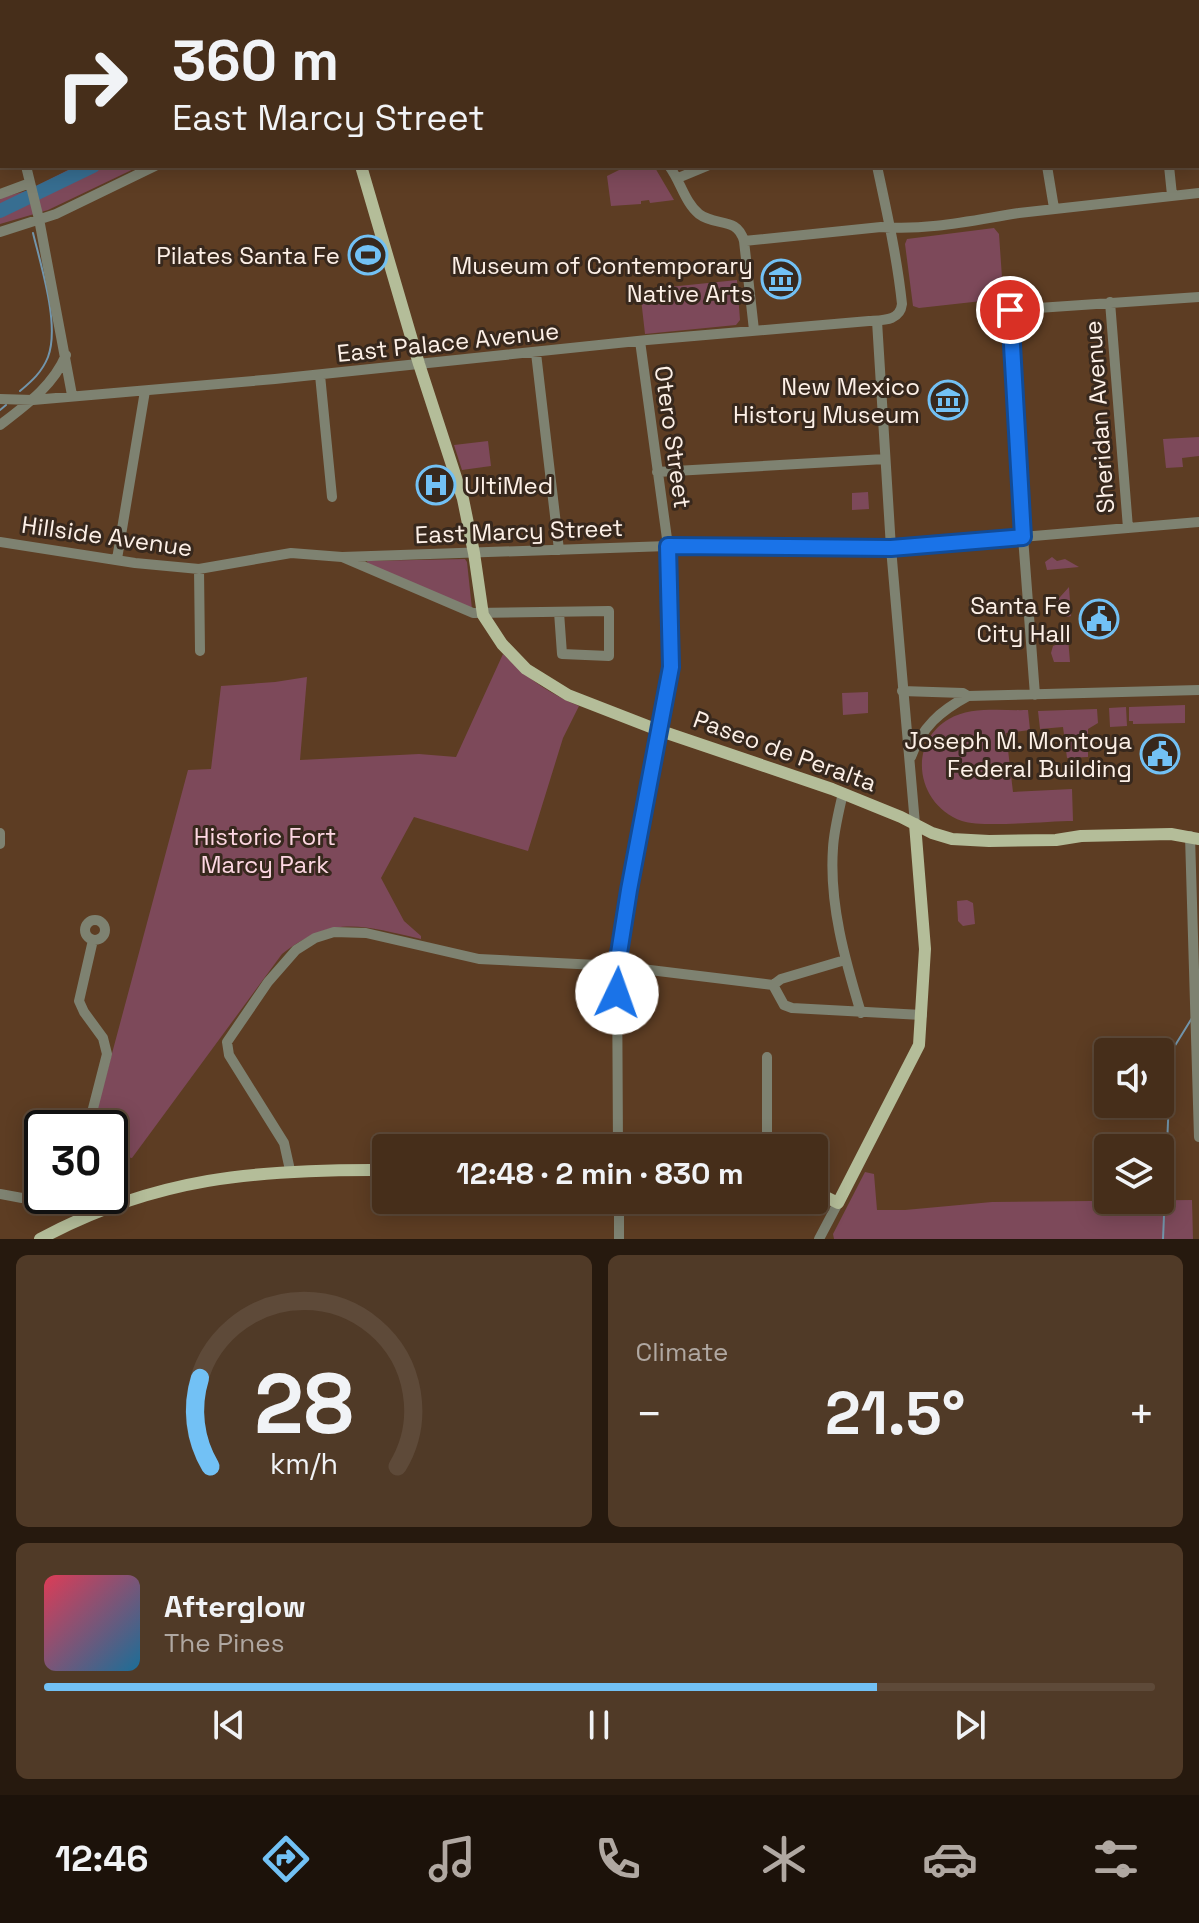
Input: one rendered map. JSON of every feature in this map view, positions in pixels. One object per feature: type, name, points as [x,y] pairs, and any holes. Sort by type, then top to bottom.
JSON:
[{"type":"main road","name":"Paseo de Peralta","points":[[362,168],[419,364],[463,499],[483,615],[508,651],[526,669],[568,695],[658,730],[843,793],[932,833],[970,841],[1196,835]]},
{"type":"main road","points":[[828,1198],[838,1203],[916,1054],[922,1015],[925,949],[915,824]]},
{"type":"main road","points":[[40,1239],[104,1209],[173,1186],[290,1170],[372,1170]]},
{"type":"street","points":[[26,168],[67,354],[72,395]]},
{"type":"street","points":[[0,232],[38,215],[69,208],[151,168]]},
{"type":"street","points":[[670,168],[696,211],[708,219],[733,224],[740,230],[744,241],[754,330]]},
{"type":"street","points":[[678,178],[702,168]]},
{"type":"street","points":[[877,168],[890,228]]},
{"type":"street","points":[[1047,168],[1054,208]]},
{"type":"street","points":[[1169,168],[1172,195]]},
{"type":"street","points":[[0,194],[31,186]]},
{"type":"street","points":[[744,241],[991,219],[1054,208],[1199,193]]},
{"type":"street","name":"East Palace Avenue","points":[[0,399],[33,400],[145,391],[754,330],[877,321],[899,314],[902,304],[895,242],[890,228]]},
{"type":"street","points":[[1035,695],[1010,310],[1199,297]]},
{"type":"street","name":"Sheridan Avenue","points":[[1110,302],[1128,528]]},
{"type":"street","points":[[877,321],[891,548],[915,824]]},
{"type":"street","name":"Otero Street","points":[[618,1134],[617,966],[672,654],[668,546],[640,341]]},
{"type":"street","points":[[536,353],[559,550]]},
{"type":"street","points":[[0,425],[33,400],[54,378],[67,354]]},
{"type":"street","points":[[320,375],[332,497]]},
{"type":"street","points":[[117,559],[145,391]]},
{"type":"street","points":[[657,472],[885,459]]},
{"type":"street","name":"East Marcy Street","points":[[342,557],[668,546],[891,548],[1199,522]]},
{"type":"street","name":"Hillside Avenue","points":[[0,542],[199,569],[291,553],[342,557],[483,615]]},
{"type":"street","points":[[199,569],[200,651]]},
{"type":"street","points":[[483,615],[559,612],[609,611],[609,656],[562,654],[559,612]]},
{"type":"street","points":[[909,762],[919,737],[930,722],[946,708],[968,696],[1199,690]]},
{"type":"street","points":[[902,691],[963,693],[968,696]]},
{"type":"street","points":[[843,793],[833,846],[835,902],[845,960],[861,1013]]},
{"type":"street","points":[[0,833],[0,844]]},
{"type":"street","points":[[1196,835],[1199,1137]]},
{"type":"street","points":[[290,1170],[284,1143],[231,1059],[227,1042],[268,982],[296,950],[315,938],[334,932],[366,933],[479,959],[617,966],[773,985],[781,979],[845,960]]},
{"type":"street","points":[[93,940],[79,1001],[105,1041],[107,1054],[93,1110]]},
{"type":"street","points":[[773,985],[784,1005],[792,1008],[922,1015]]},
{"type":"street","points":[[767,1057],[767,1134]]},
{"type":"street","points":[[0,1194],[24,1198]]},
{"type":"street","points":[[819,1239],[838,1203]]},
{"type":"street","points":[[619,1214],[619,1239]]},
{"type":"green space","points":[[72,168],[136,168],[48,210],[0,224],[0,198],[26,191]]},
{"type":"green space","points":[[623,168],[655,168],[674,200],[611,206],[607,176]]},
{"type":"green space","points":[[994,228],[999,234],[1003,292],[1000,299],[919,308],[913,306],[905,244],[907,239]]},
{"type":"green space","points":[[737,280],[740,320],[736,325],[645,334],[640,290]]},
{"type":"green space","points":[[1199,437],[1199,456],[1182,458],[1183,467],[1166,468],[1163,439]]},
{"type":"green space","points":[[488,441],[491,466],[462,470],[454,445]]},
{"type":"green space","points":[[868,492],[869,509],[852,510],[852,493]]},
{"type":"green space","points":[[1052,557],[1057,561],[1065,559],[1079,567],[1047,570],[1045,562]]},
{"type":"green space","points":[[465,559],[472,609],[367,561]]},
{"type":"green space","points":[[1069,587],[1071,616],[1067,617],[1052,606]]},
{"type":"green space","points":[[1062,626],[1067,626],[1070,662],[1054,662],[1051,653],[1053,646],[1058,644]]},
{"type":"green space","name":"Historic Fort Marcy Park","points":[[503,654],[538,684],[579,706],[563,738],[528,851],[414,817],[381,878],[404,921],[421,939],[365,927],[333,928],[300,941],[282,954],[132,1158],[128,1157],[128,1110],[97,1110],[188,770],[211,769],[221,686],[307,677],[300,760],[419,754],[456,757]]},
{"type":"green space","points":[[868,692],[868,713],[843,715],[842,693]]},
{"type":"green space","points":[[1185,705],[1185,723],[1133,724],[1129,721],[1129,707]]},
{"type":"green space","points":[[1126,707],[1127,726],[1110,727],[1109,708]]},
{"type":"green space","points":[[1097,709],[1098,723],[1088,729],[1088,757],[1067,758],[1063,727],[1040,729],[1038,711]]},
{"type":"green space","points":[[1028,710],[1030,730],[1006,733],[1013,792],[1072,789],[1073,821],[985,824],[962,821],[947,813],[935,802],[922,773],[922,758],[935,730],[949,719],[967,712]]},
{"type":"green space","points":[[957,901],[973,903],[975,924],[963,926],[958,921]]},
{"type":"green space","points":[[865,1172],[874,1174],[877,1210],[992,1202],[1094,1201],[1094,1214],[1174,1214],[1174,1200],[1192,1200],[1193,1239],[834,1239],[833,1234]]},
{"type":"waterway","points":[[0,211],[89,168]]},
{"type":"waterway","points":[[20,391],[43,367],[51,344],[51,312],[33,233]]},
{"type":"waterway","points":[[0,410],[6,405]]},
{"type":"waterway","points":[[1163,1239],[1171,1052],[1192,1018]]},
{"type":"place","name":"Pilates Santa Fe","points":[[368,255]]},
{"type":"place","name":"Museum of Contemporary Native Arts","points":[[781,279]]},
{"type":"place","name":"New Mexico History Museum","points":[[948,400]]},
{"type":"place","name":"UltiMed","points":[[436,485]]},
{"type":"place","name":"Santa Fe City Hall","points":[[1099,619]]},
{"type":"place","name":"Joseph M. Montoya Federal Building","points":[[1160,754]]},
{"type":"route","points":[[617,993],[617,966],[629,890],[671,667],[668,546],[891,548],[1023,537],[1010,310]]}]
